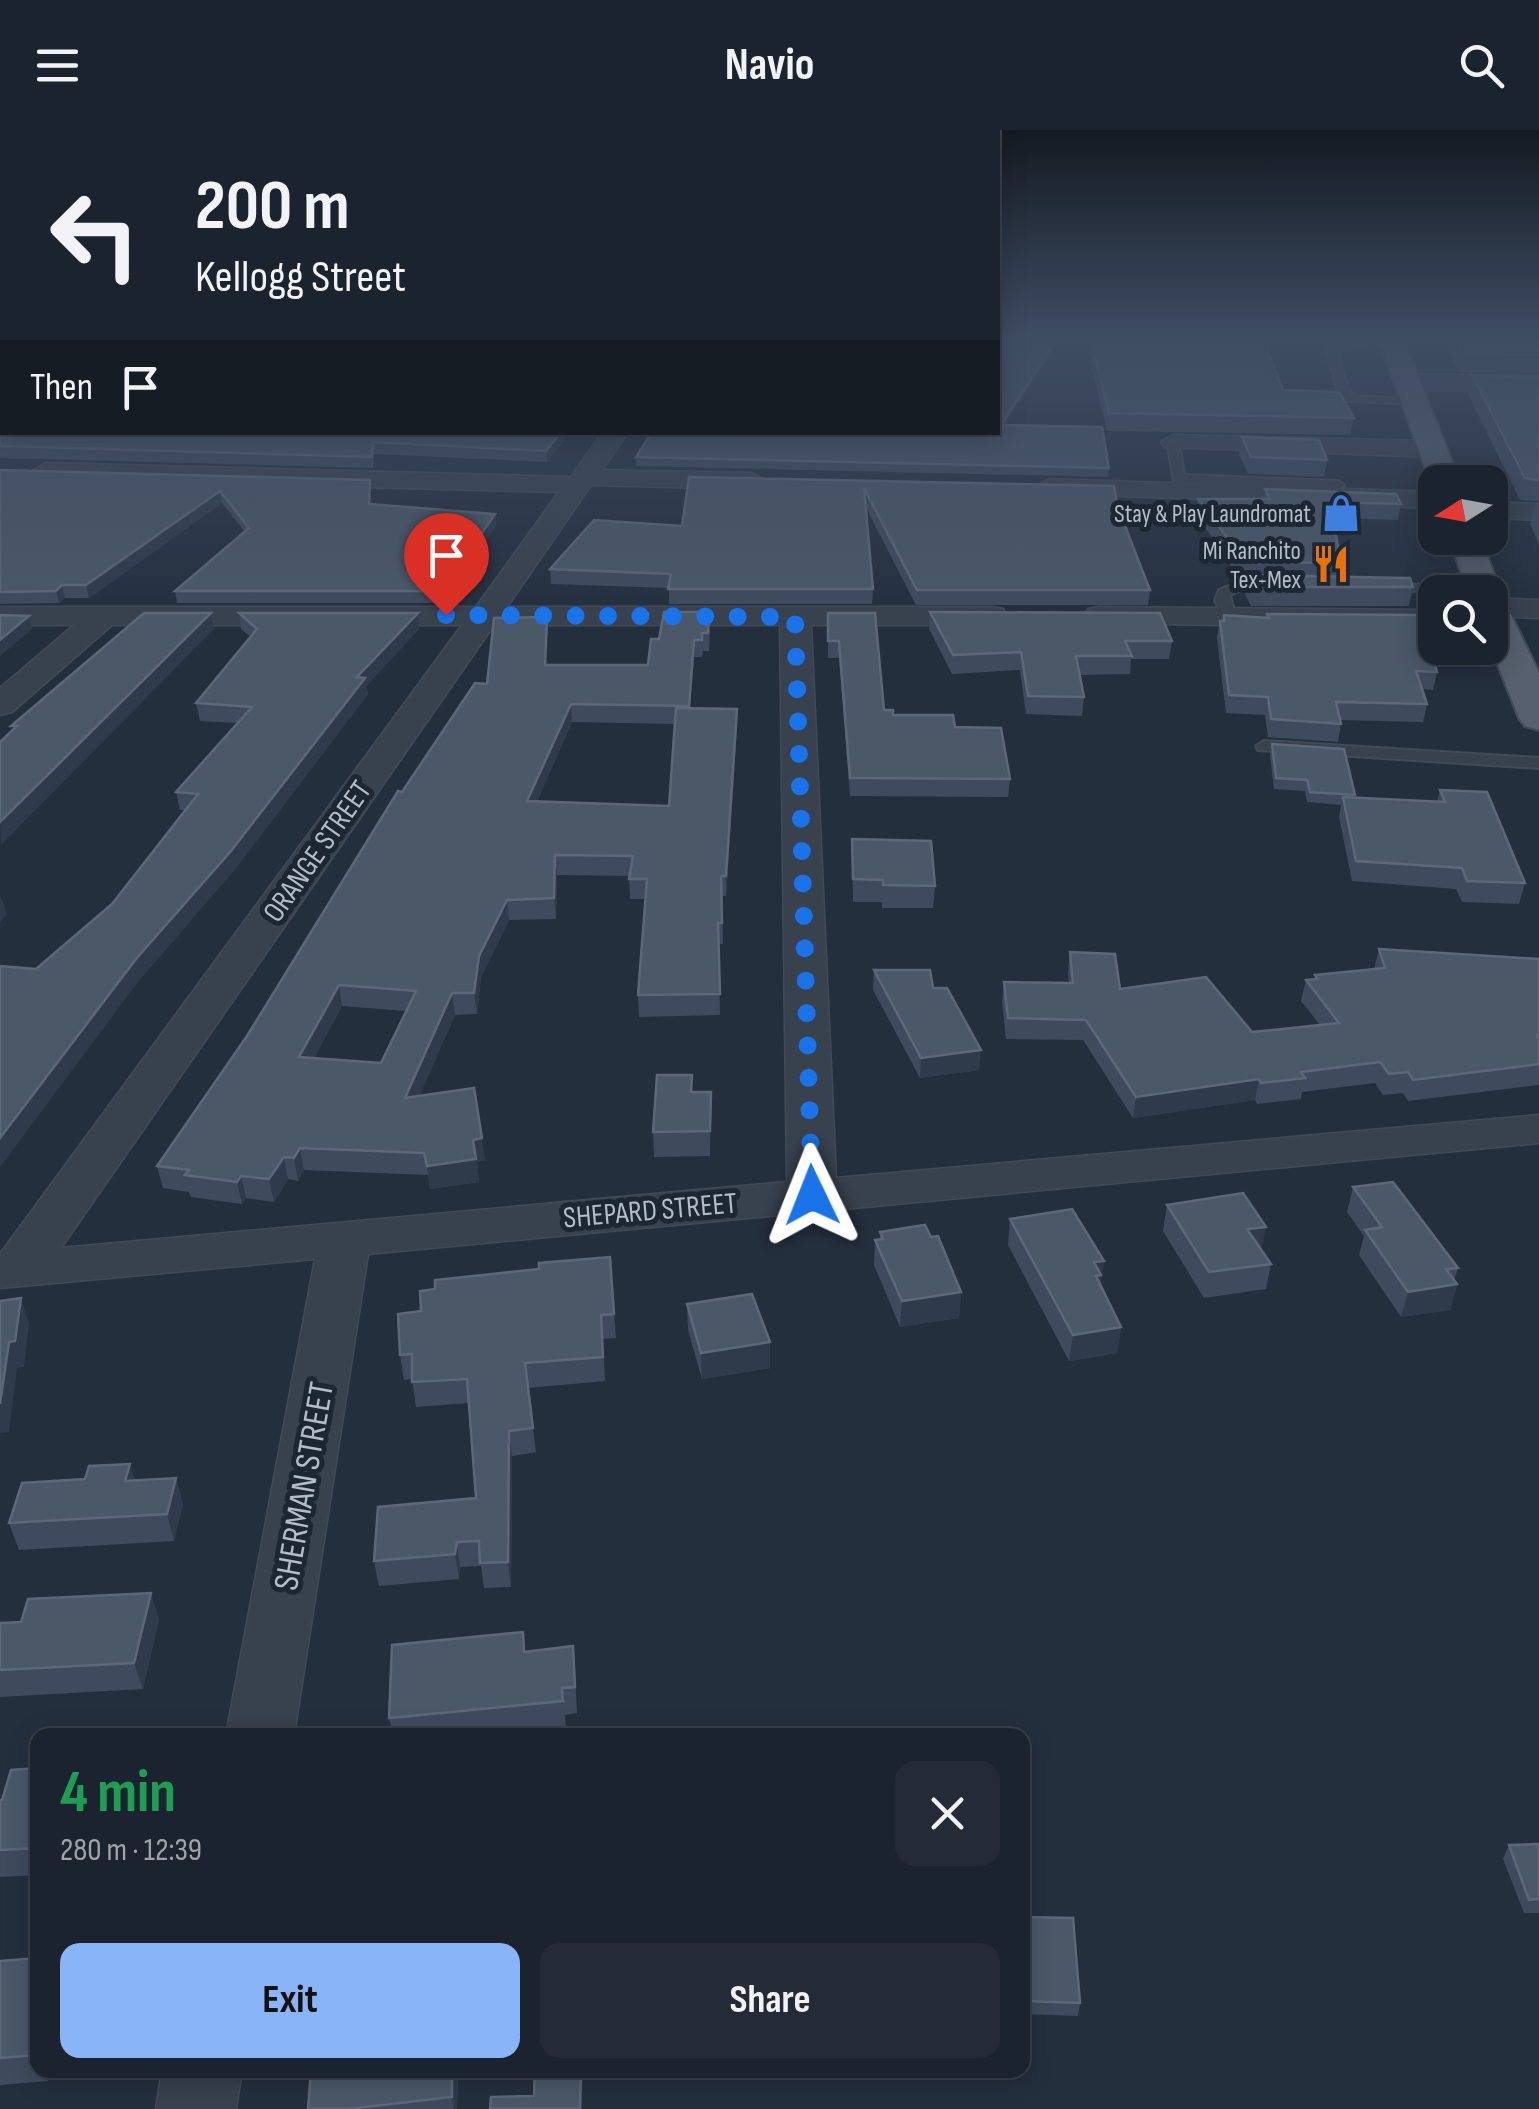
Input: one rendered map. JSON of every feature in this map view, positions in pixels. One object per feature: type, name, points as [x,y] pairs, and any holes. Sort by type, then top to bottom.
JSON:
[{"type":"main road","points":[[1426,430],[1439,465]]},
{"type":"main road","points":[[1508,647],[1539,718]]},
{"type":"street","name":"ORANGE STREET","points":[[9,1270],[614,435]]},
{"type":"street","points":[[1173,442],[1332,472],[1418,495]]},
{"type":"street","points":[[1023,487],[1179,485],[1332,472],[1433,450]]},
{"type":"street","points":[[24,471],[772,482]]},
{"type":"street","points":[[1508,511],[1539,512]]},
{"type":"street","points":[[1508,607],[1539,610]]},
{"type":"street","points":[[0,616],[1026,616]]},
{"type":"street","points":[[0,705],[104,616]]},
{"type":"street","points":[[1065,616],[1418,620]]},
{"type":"street","points":[[795,617],[812,1195]]},
{"type":"street","name":"SHEPARD STREET","points":[[9,1270],[1539,1129]]},
{"type":"street","name":"SHERMAN STREET","points":[[261,1728],[345,1238]]},
{"type":"street","points":[[196,2109],[201,2078]]},
{"type":"lane","points":[[1173,442],[1179,485]]},
{"type":"lane","points":[[1228,616],[1222,600],[1224,593],[1238,586],[1295,585]]},
{"type":"lane","points":[[1362,587],[1418,595]]},
{"type":"lane","points":[[1264,746],[1539,763]]},
{"type":"building","points":[[1000,430],[1103,430],[1109,468],[636,457],[650,435],[1000,435]]},
{"type":"building","points":[[1500,430],[1539,430],[1539,480],[1525,478]]},
{"type":"building","points":[[0,435],[559,435],[546,451],[373,442],[372,457],[0,446]]},
{"type":"building","points":[[1242,437],[1319,440],[1327,460],[1251,457]]},
{"type":"building","points":[[0,470],[370,480],[369,504],[495,514],[442,591],[175,591],[249,528],[220,491],[86,585],[62,585],[56,591],[0,592]]},
{"type":"building","points":[[689,477],[1114,486],[1117,505],[1150,590],[917,590],[864,488],[873,589],[668,589],[671,574],[550,569],[594,520],[682,526]]},
{"type":"building","points":[[1265,489],[1396,494],[1401,504],[1330,502],[1341,563],[1240,562],[1198,499],[1270,499]]},
{"type":"building","points":[[1248,575],[1410,578],[1413,587],[1254,587]]},
{"type":"building","points":[[664,612],[709,612],[708,633],[702,633],[702,640],[694,640],[689,706],[571,704],[527,801],[669,806],[676,708],[737,709],[726,876],[721,876],[722,923],[718,923],[720,994],[638,995],[647,879],[629,879],[633,856],[555,855],[554,898],[507,900],[479,956],[474,993],[452,993],[405,1098],[474,1088],[482,1138],[473,1140],[476,1159],[427,1166],[424,1153],[300,1148],[294,1158],[284,1157],[269,1179],[241,1176],[237,1182],[185,1175],[189,1170],[157,1166],[247,1036],[398,791],[402,792],[475,683],[487,684],[494,618],[547,617],[545,665],[648,665],[651,639],[659,639]],"holes":[[[339,985],[416,991],[381,1063],[299,1057]]]},
{"type":"building","points":[[930,612],[1160,613],[1172,641],[1125,641],[1132,656],[1076,656],[1084,697],[1028,696],[1021,652],[953,655]]},
{"type":"building","points":[[144,613],[211,613],[0,822],[0,742],[17,726],[11,726]]},
{"type":"building","points":[[239,613],[418,613],[357,677],[365,678],[231,851],[136,959],[0,1138],[0,966],[36,969],[112,904],[198,794],[176,792],[252,707],[196,703],[257,629]]},
{"type":"building","points":[[828,613],[875,613],[884,710],[893,710],[893,715],[953,715],[955,727],[1001,728],[1010,779],[850,778],[839,641],[828,641]]},
{"type":"building","points":[[1267,614],[1418,615],[1418,665],[1435,665],[1437,672],[1416,671],[1427,704],[1336,702],[1341,724],[1271,719],[1268,697],[1229,695],[1220,621],[1224,621],[1224,615],[1269,618]]},
{"type":"building","points":[[0,615],[29,616],[0,640]]},
{"type":"building","points":[[1272,744],[1344,749],[1355,795],[1310,792],[1307,780],[1276,778]]},
{"type":"building","points":[[1440,790],[1487,792],[1525,883],[1467,881],[1462,868],[1356,861],[1343,797],[1445,802]]},
{"type":"building","points":[[852,839],[931,841],[935,886],[883,885],[883,880],[853,879]]},
{"type":"building","points":[[1379,949],[1539,959],[1539,1064],[1413,1080],[1408,1072],[1389,1074],[1380,1062],[1301,1072],[1305,1078],[1261,1083],[1259,1079],[1136,1097],[1086,1020],[1008,1018],[1004,982],[1073,983],[1070,952],[1115,954],[1120,989],[1206,977],[1252,1032],[1339,1023],[1306,980],[1318,979],[1315,975],[1385,968]]},
{"type":"building","points":[[874,970],[930,970],[933,988],[947,988],[981,1050],[921,1058]]},
{"type":"building","points":[[657,1075],[692,1075],[691,1092],[711,1092],[710,1131],[653,1132]]},
{"type":"building","points":[[1393,1182],[1458,1268],[1446,1269],[1457,1284],[1408,1292],[1365,1230],[1382,1227],[1353,1187]]},
{"type":"building","points":[[1243,1193],[1266,1227],[1247,1229],[1271,1264],[1209,1272],[1167,1205]]},
{"type":"building","points":[[1072,1209],[1104,1261],[1094,1262],[1101,1275],[1096,1276],[1121,1327],[1073,1335],[1010,1219]]},
{"type":"building","points":[[925,1225],[931,1237],[938,1236],[961,1292],[902,1301],[875,1240],[883,1239],[880,1232]]},
{"type":"building","points":[[610,1257],[614,1314],[601,1315],[603,1357],[525,1363],[533,1428],[509,1431],[508,1562],[480,1563],[479,1541],[457,1542],[455,1554],[374,1561],[378,1507],[476,1498],[467,1379],[412,1382],[412,1354],[400,1355],[398,1314],[421,1311],[420,1291],[435,1289],[435,1280],[539,1269],[539,1263]]},
{"type":"building","points":[[752,1294],[770,1342],[701,1353],[687,1304]]},
{"type":"building","points":[[21,1298],[15,1341],[9,1342],[0,1404],[0,1301]]},
{"type":"building","points":[[130,1464],[125,1481],[176,1478],[167,1514],[9,1523],[22,1483],[85,1479],[89,1466]]},
{"type":"building","points":[[151,1593],[134,1663],[0,1670],[0,1623],[21,1622],[28,1599]]},
{"type":"building","points":[[523,1632],[524,1652],[573,1646],[575,1687],[562,1688],[563,1701],[389,1718],[392,1645]]},
{"type":"building","points":[[30,1769],[30,1848],[0,1850],[0,1800],[11,1770]]},
{"type":"building","points":[[1539,1844],[1539,1899],[1529,1900],[1509,1845]]},
{"type":"building","points":[[1030,1917],[1073,1918],[1080,2003],[1030,2001]]},
{"type":"building","points":[[30,1959],[30,2056],[0,2058],[0,1961]]},
{"type":"building","points":[[310,2078],[452,2078],[452,2097],[348,2109],[308,2109]]},
{"type":"building","points":[[535,2078],[581,2078],[580,2109],[490,2109],[491,2097],[534,2096]]},
{"type":"place","name":"Stay & Play Laundromat","points":[[1341,513]]},
{"type":"place","name":"Mi Ranchito Tex-Mex","points":[[1331,564]]},
{"type":"route","points":[[446,615],[795,617],[812,1195]]}]
